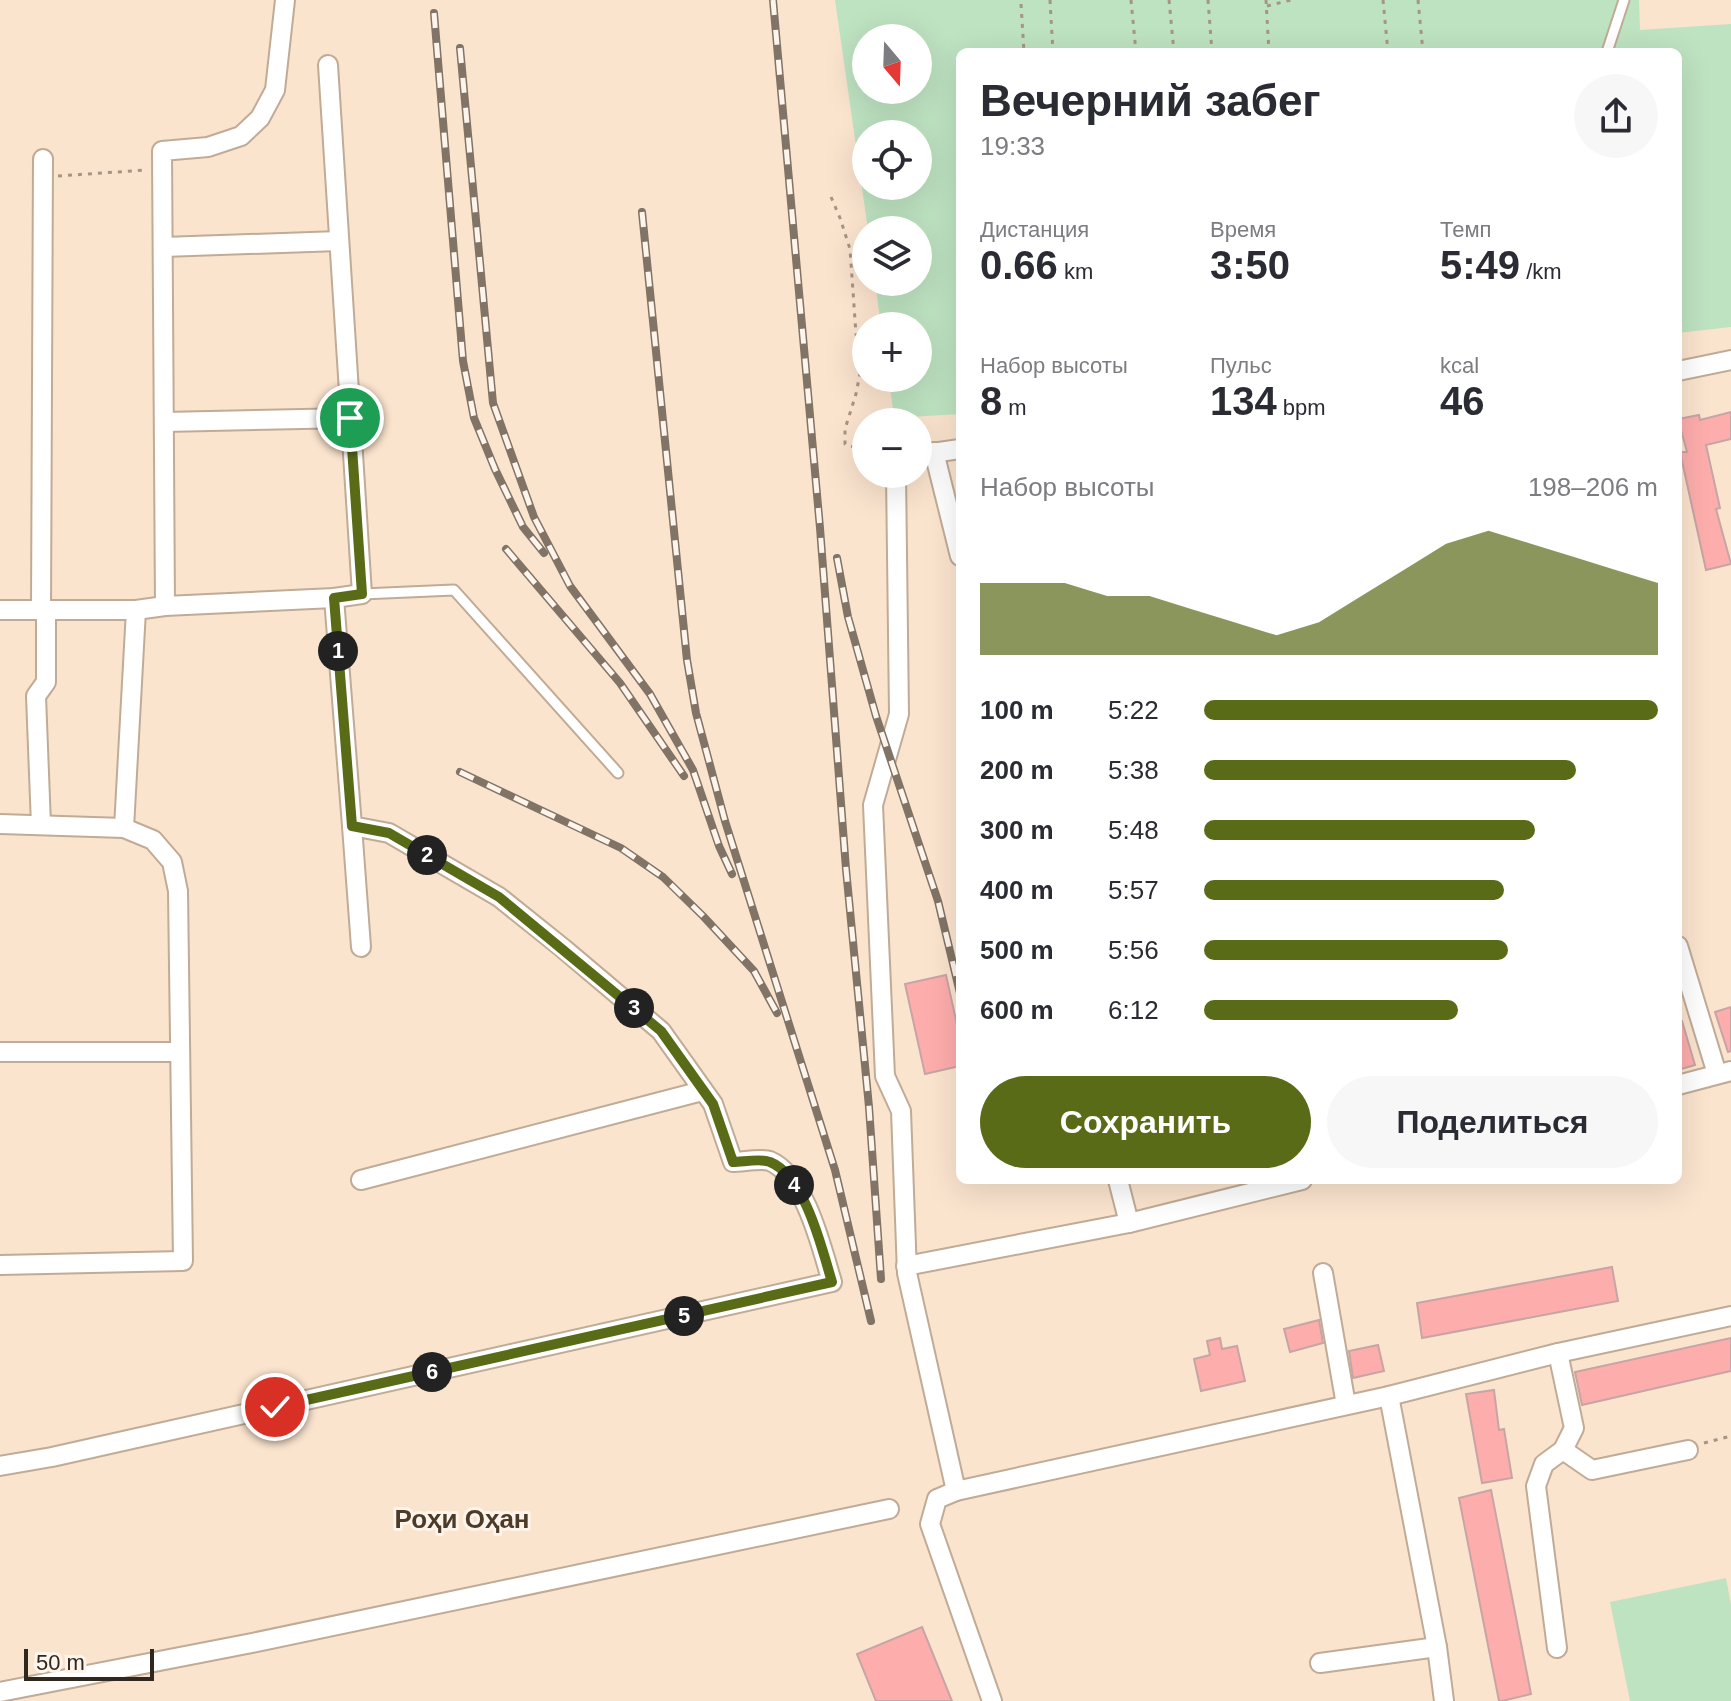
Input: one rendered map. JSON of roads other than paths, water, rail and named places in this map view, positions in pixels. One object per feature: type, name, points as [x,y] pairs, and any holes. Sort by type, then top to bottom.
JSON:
[{"type":"street","points":[[165,606],[162,151],[208,147],[241,136],[260,118],[275,90],[285,0]]},
{"type":"street","points":[[0,610],[136,610],[362,594],[328,65]]},
{"type":"street","points":[[41,825],[36,696],[46,682],[43,610],[43,168]]},
{"type":"street","points":[[163,247],[339,241]]},
{"type":"street","points":[[1682,370],[1731,360]]},
{"type":"street","points":[[164,422],[350,418]]},
{"type":"street","points":[[932,453],[956,450]]},
{"type":"street","points":[[932,472],[956,544]]},
{"type":"street","points":[[896,488],[899,714],[873,805],[885,1076],[901,1111],[906,1266],[956,1491]]},
{"type":"street","points":[[334,598],[361,947]]},
{"type":"street","points":[[124,828],[136,610]]},
{"type":"street","points":[[0,824],[124,828],[153,840],[172,862],[178,891],[183,1261],[0,1265]]},
{"type":"street","points":[[0,1466],[52,1457],[832,1282],[810,1210],[787,1173],[769,1160],[733,1162],[713,1104],[661,1031],[499,897],[389,833],[352,826]]},
{"type":"street","points":[[1682,957],[1724,1073],[1682,1084]]},
{"type":"street","points":[[0,1052],[179,1052]]},
{"type":"street","points":[[361,1180],[702,1091]]},
{"type":"street","points":[[1119,1184],[1129,1223]]},
{"type":"street","points":[[906,1266],[1129,1223],[1286,1184]]},
{"type":"street","points":[[1323,1273],[1346,1405]]},
{"type":"street","points":[[992,1701],[930,1524],[937,1499],[956,1491],[1389,1396],[1558,1353],[1731,1316]]},
{"type":"street","points":[[1557,1648],[1536,1486],[1544,1464],[1563,1450],[1574,1428],[1558,1353]]},
{"type":"street","points":[[1389,1396],[1437,1647],[1444,1701]]},
{"type":"street","points":[[1563,1450],[1592,1470],[1688,1450]]},
{"type":"street","points":[[0,1692],[267,1640],[889,1509]]},
{"type":"street","points":[[1320,1663],[1437,1647]]},
{"type":"lane","points":[[1608,48],[1624,0]]},
{"type":"lane","points":[[362,594],[454,590],[618,773]]},
{"type":"railway","points":[[773,0],[869,1107],[881,1279]]},
{"type":"railway","points":[[434,13],[463,361],[474,418],[523,527],[544,553]]},
{"type":"railway","points":[[460,48],[493,403],[534,517],[570,586],[650,694],[693,770],[732,874]]},
{"type":"railway","points":[[642,212],[687,660],[696,713],[725,821],[835,1170],[871,1321]]},
{"type":"railway","points":[[506,549],[620,683],[684,776]]},
{"type":"railway","points":[[837,558],[848,617],[876,716],[938,901],[956,976]]},
{"type":"railway","points":[[460,772],[621,848],[663,877],[754,971],[777,1013]]},
{"type":"district","name":"Роҳи Оҳан","points":[[462,1519]]}]
